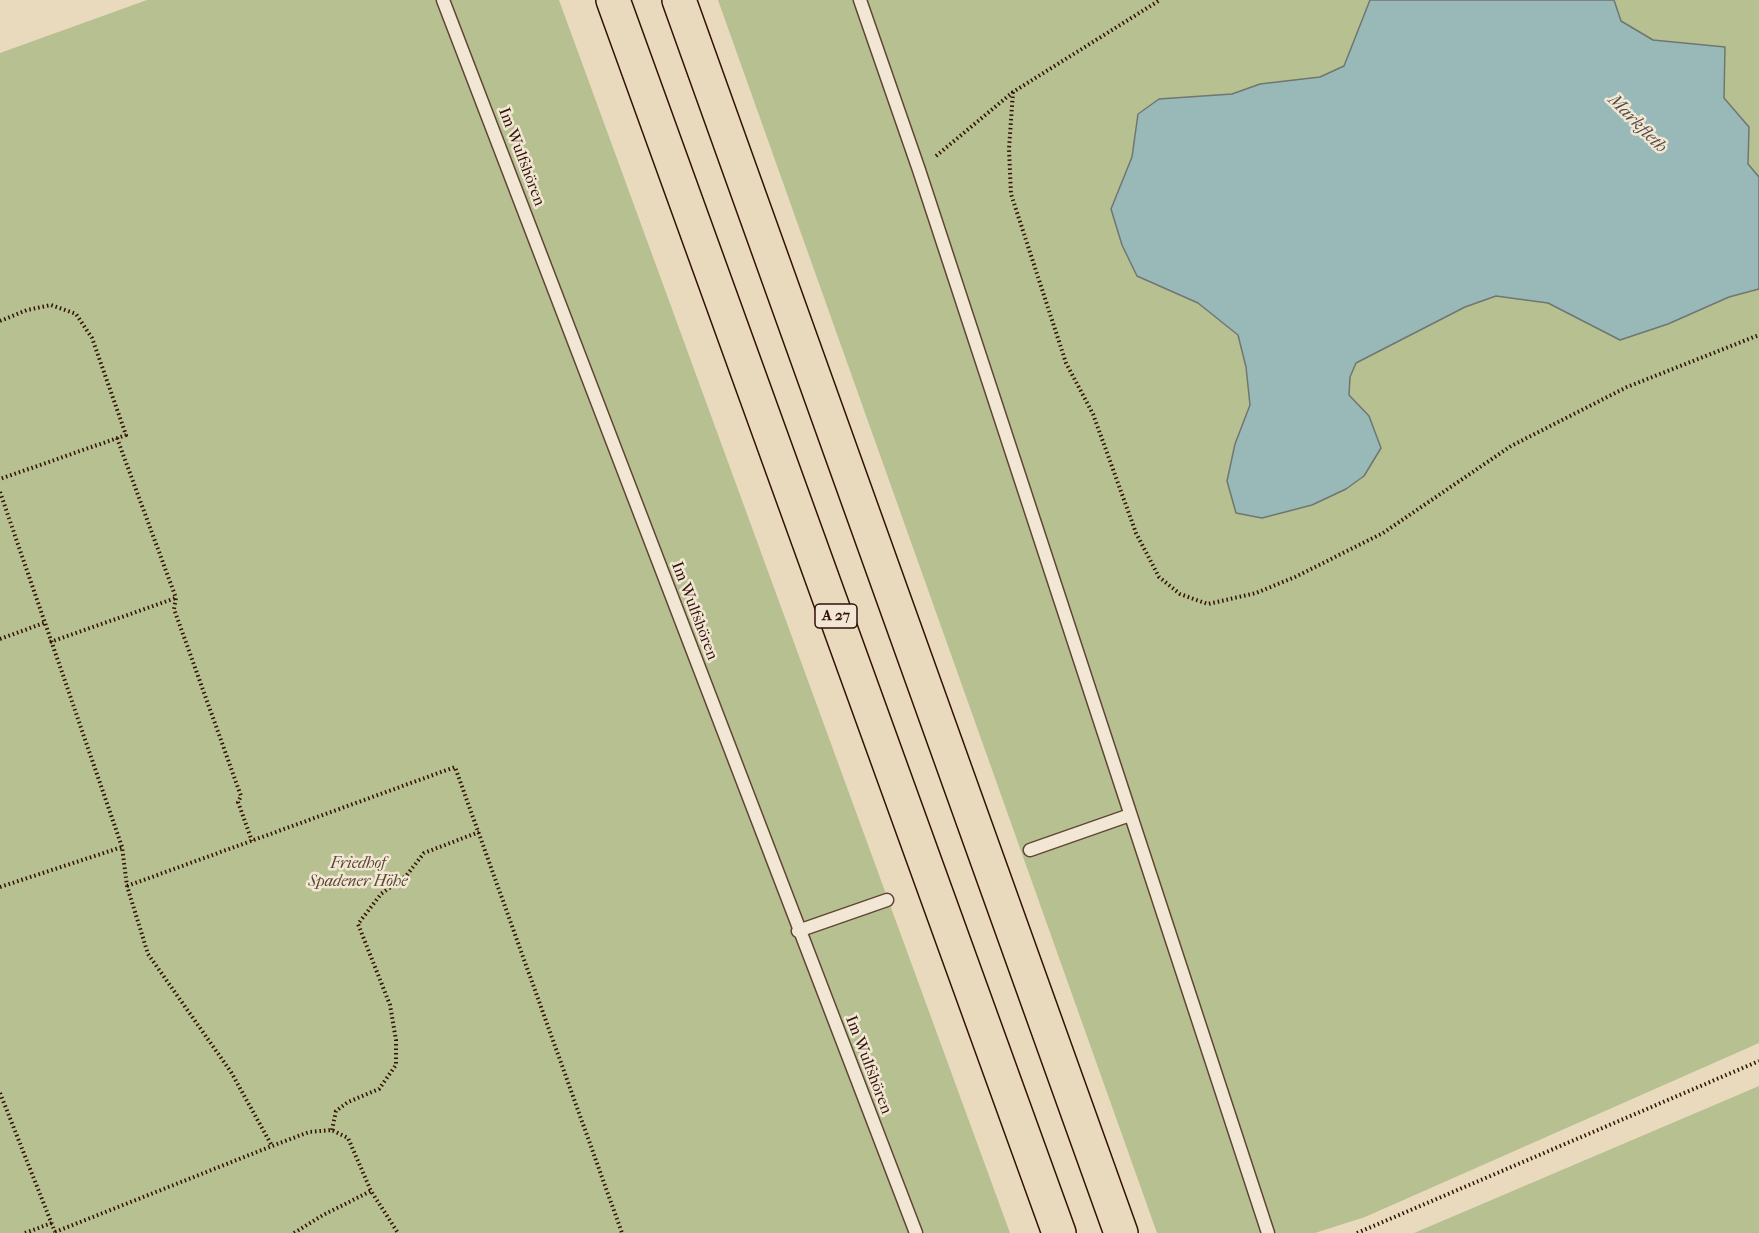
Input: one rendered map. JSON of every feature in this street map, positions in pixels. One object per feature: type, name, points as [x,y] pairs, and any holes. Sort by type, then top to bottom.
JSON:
[{"type":"highway","name":"A 27","points":[[613,0],[1059,1233]]},
{"type":"highway","points":[[679,0],[1121,1233]]},
{"type":"lane","name":"Im Wulfshören","points":[[443,0],[798,931],[916,1233]]},
{"type":"lane","points":[[860,0],[919,170],[1268,1233]]},
{"type":"lane","points":[[1030,850],[1130,815]]},
{"type":"lane","points":[[798,931],[887,900]]},
{"type":"path","points":[[919,170],[1013,92],[1160,0]]},
{"type":"path","points":[[1013,92],[1009,149],[1011,194],[1066,363],[1093,414],[1136,532],[1159,577],[1180,594],[1208,604],[1256,593],[1295,577],[1383,533],[1511,446],[1627,387],[1759,335]]},
{"type":"path","points":[[0,321],[27,309],[51,305],[76,314],[92,338],[126,435],[0,479]]},
{"type":"path","points":[[117,438],[176,598],[174,609],[241,795],[238,802],[252,841]]},
{"type":"path","points":[[0,492],[122,847],[127,886],[148,954],[231,1072],[272,1146]]},
{"type":"path","points":[[50,642],[176,598]]},
{"type":"path","points":[[0,639],[44,623]]},
{"type":"path","points":[[127,886],[455,767],[622,1233]]},
{"type":"path","points":[[332,1130],[336,1111],[348,1102],[379,1089],[396,1065],[396,1040],[390,1005],[358,924],[381,894],[406,876],[424,853],[479,831]]},
{"type":"path","points":[[0,887],[122,847]]},
{"type":"path","points":[[1357,1233],[1759,1061]]},
{"type":"path","points":[[0,1093],[56,1232],[309,1132],[332,1130],[348,1138],[371,1191],[398,1233]]},
{"type":"path","points":[[294,1233],[323,1215],[371,1191]]},
{"type":"path","points":[[25,1233],[52,1223]]},
{"type":"green space","name":"Friedhof Spadener Höhe","points":[[147,0],[559,0],[1010,1233],[0,1233],[0,53]]},
{"type":"green space","points":[[718,0],[1370,0],[1344,66],[1320,77],[1260,84],[1232,94],[1159,99],[1138,113],[1132,157],[1111,209],[1137,276],[1199,303],[1238,335],[1246,367],[1250,405],[1235,444],[1369,416],[1349,395],[1350,377],[1356,363],[1465,307],[1496,296],[1548,303],[1620,340],[1668,324],[1729,297],[1759,289],[1759,1043],[1365,1217],[1315,1233],[1157,1233]]},
{"type":"green space","points":[[1614,0],[1759,0],[1759,177],[1748,164],[1749,127],[1724,98],[1725,47],[1653,40],[1621,21]]},
{"type":"green space","points":[[1759,1086],[1759,1233],[1414,1233]]},
{"type":"water","name":"Markfleth","points":[[1370,0],[1614,0],[1621,21],[1653,40],[1725,47],[1724,98],[1749,127],[1748,164],[1759,177],[1759,289],[1729,297],[1668,324],[1620,340],[1548,303],[1496,296],[1465,307],[1356,363],[1350,377],[1349,395],[1369,416],[1381,448],[1364,476],[1346,489],[1312,505],[1262,518],[1236,513],[1227,481],[1235,444],[1250,405],[1246,367],[1238,335],[1198,303],[1137,276],[1122,245],[1111,209],[1132,157],[1138,114],[1159,99],[1232,94],[1260,84],[1320,77],[1344,66]]}]
